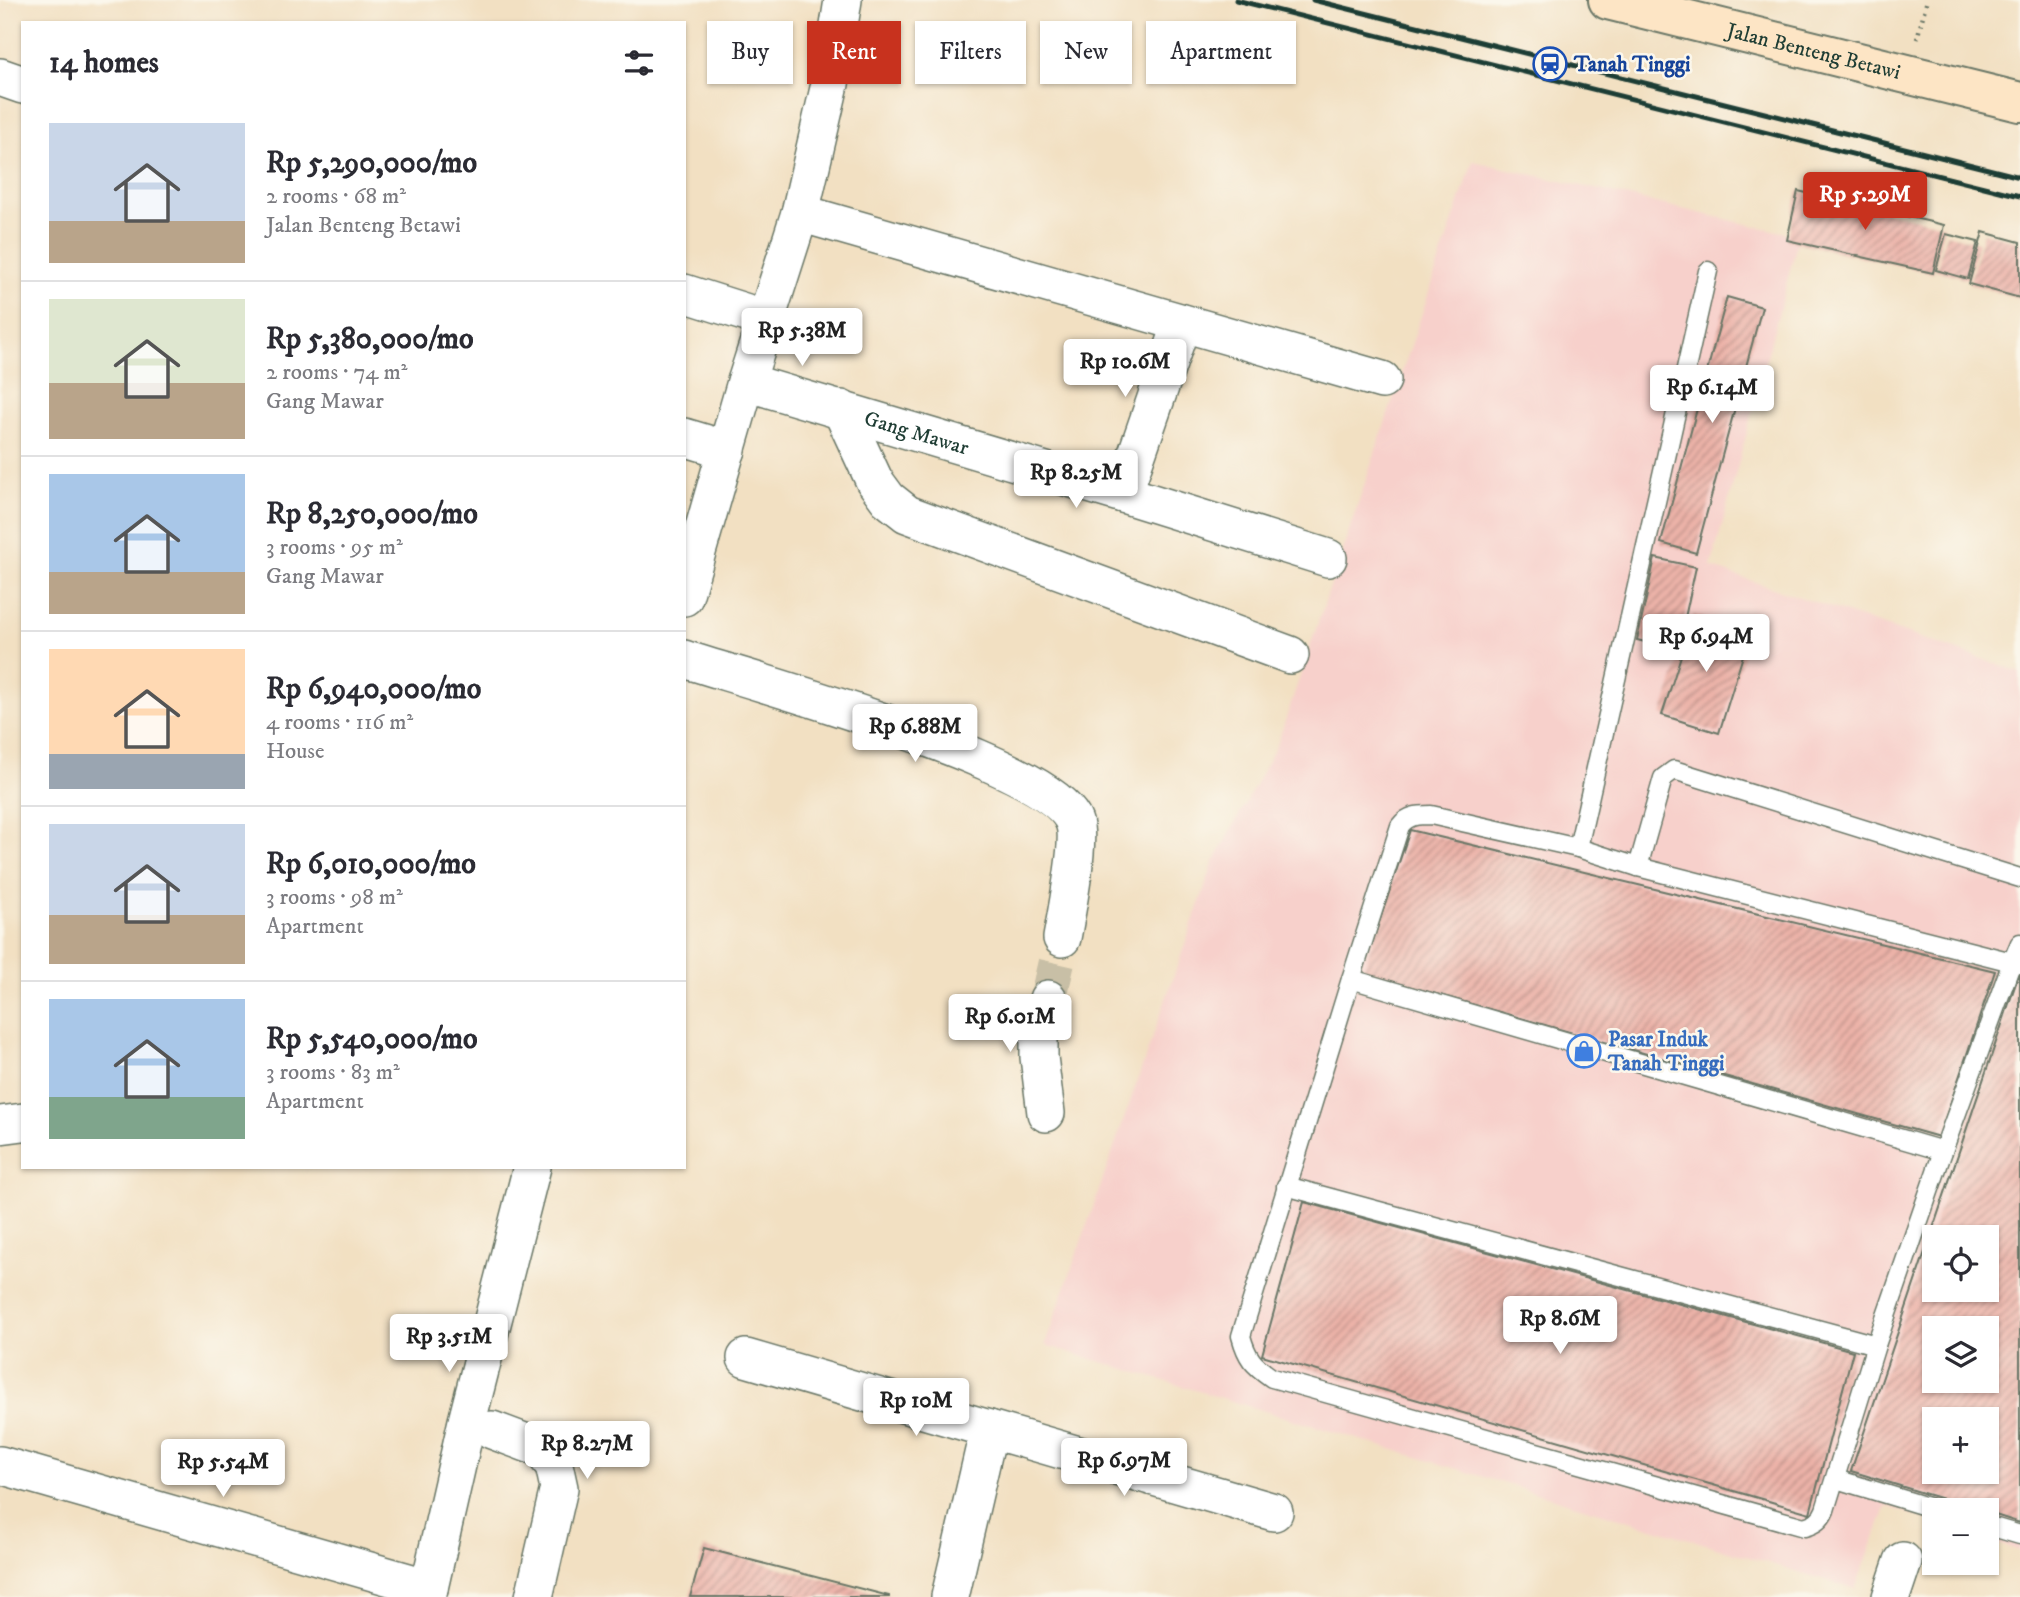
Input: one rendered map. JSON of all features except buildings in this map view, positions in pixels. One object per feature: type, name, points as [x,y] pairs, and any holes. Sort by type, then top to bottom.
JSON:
[{"type":"main road","name":"Jalan Benteng Betawi","points":[[1608,0],[2020,102]]},
{"type":"street","points":[[686,590],[746,382],[800,213],[830,84],[842,0]]},
{"type":"street","points":[[0,77],[21,84]]},
{"type":"street","points":[[800,213],[1382,380]]},
{"type":"street","points":[[686,294],[766,320]]},
{"type":"street","points":[[1123,494],[1182,323]]},
{"type":"street","name":"Gang Mawar","points":[[746,382],[1328,558]]},
{"type":"street","points":[[841,409],[874,480],[888,499],[907,514],[1290,655]]},
{"type":"street","points":[[686,439],[727,450]]},
{"type":"street","points":[[686,660],[945,743],[1046,793],[1066,808],[1075,824],[1072,873],[1062,938]]},
{"type":"street","points":[[1046,1113],[1039,1057],[1040,1034],[1048,999]]},
{"type":"street","points":[[0,1125],[21,1122]]},
{"type":"street","points":[[0,1465],[428,1593],[467,1421],[530,1169]]},
{"type":"street","points":[[746,1358],[1275,1511]]},
{"type":"street","points":[[950,1597],[989,1429]]},
{"type":"street","points":[[492,1430],[540,1448],[554,1465],[559,1488],[534,1597]]},
{"type":"street","points":[[1891,1597],[1903,1561]]},
{"type":"lane","points":[[1578,848],[1708,271]]},
{"type":"lane","points":[[1638,867],[1663,778],[1674,770],[2020,878]]},
{"type":"lane","points":[[2016,963],[1638,867],[1578,848],[1431,815],[1417,815],[1405,819],[1400,826],[1351,979],[1241,1336],[1246,1354],[1258,1368],[1272,1378],[1804,1527],[1822,1517],[1876,1345],[1943,1151],[2016,963],[2020,943]]},
{"type":"lane","points":[[1351,979],[1943,1151]]},
{"type":"lane","points":[[1286,1186],[1876,1345]]},
{"type":"lane","points":[[1836,1479],[1922,1505]]},
{"type":"lane","points":[[1999,1529],[2020,1535]]},
{"type":"path","points":[[1915,46],[1927,0]]},
{"type":"shaded area","name":"Pasar Induk Tanah Tinggi","points":[[1473,161],[1799,236],[1711,567],[2020,672],[2020,1551],[1999,1544],[1999,1498],[1922,1498],[1922,1518],[1887,1506],[1855,1589],[1045,1345],[1213,864],[1278,742]]},
{"type":"tunnel","points":[[1048,999],[1062,938]]},
{"type":"railway","points":[[1236,0],[2020,196]]},
{"type":"railway","points":[[1313,0],[2020,177]]},
{"type":"place","name":"Tanah Tinggi","points":[[1550,64]]},
{"type":"place","name":"Pasar Induk Tanah Tinggi","points":[[1584,1051]]}]
